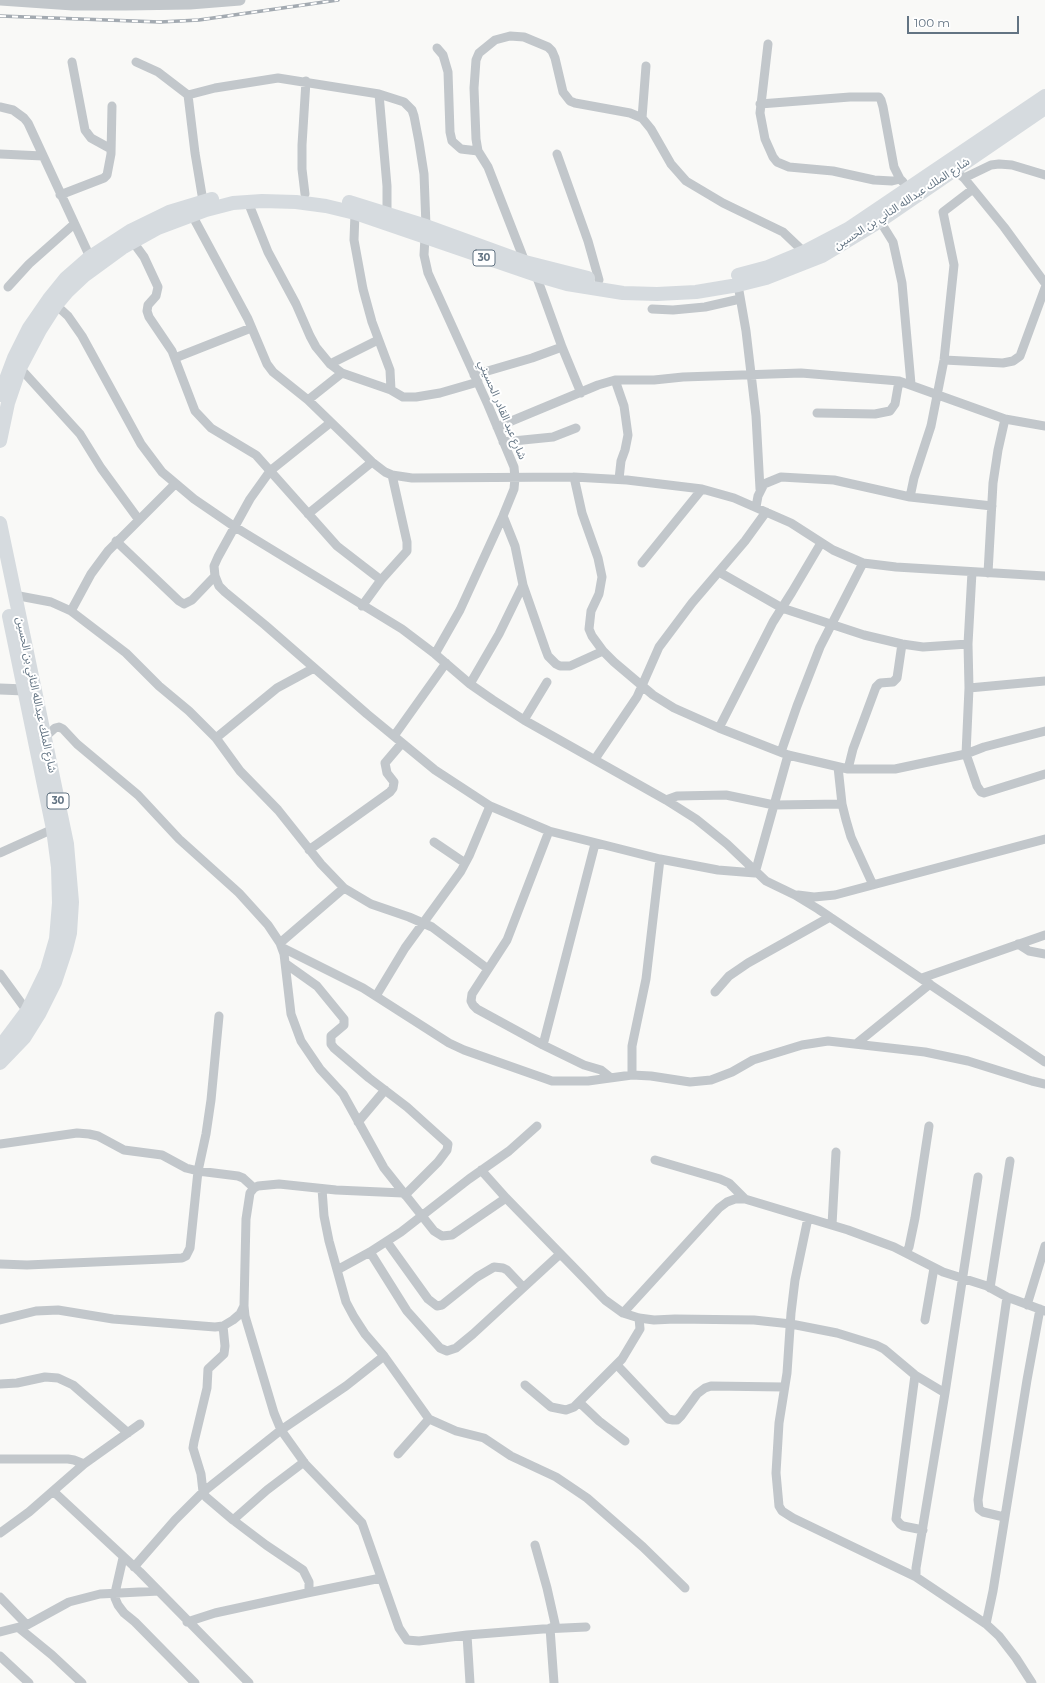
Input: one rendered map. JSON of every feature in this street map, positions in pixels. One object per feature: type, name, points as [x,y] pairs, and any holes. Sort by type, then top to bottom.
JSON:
[{"type":"main road","name":"شارع الملك عبدالله الثاني بن الحسين","points":[[1,390],[14,358],[29,328],[56,289],[81,271],[158,228],[218,206],[248,202],[296,202],[326,206],[426,232],[572,275],[635,284],[669,285],[710,281],[731,277],[768,266],[804,252],[848,229],[1045,96]]},
{"type":"main road","name":"شارع الملك عبدالله الثاني بن الحسين","points":[[0,441],[8,403],[20,368],[32,344],[56,305],[67,292],[90,257],[143,224],[169,212],[203,200],[244,193],[305,194],[341,200],[387,214],[426,232],[536,275],[567,284],[623,293],[696,292],[738,285],[766,278],[805,263],[840,245],[959,174],[1045,108]]},
{"type":"main road","name":"شارع الملك عبدالله الثاني بن الحسين","points":[[0,523],[4,575],[53,829],[59,875],[57,933],[54,949],[47,970],[27,1011],[0,1047]]},
{"type":"main road","name":"شارع الملك عبدالله الثاني بن الحسين","points":[[0,1063],[24,1038],[39,1014],[60,970],[70,933],[72,902],[68,855],[45,737],[14,595],[4,575]]},
{"type":"street","points":[[0,0],[73,5],[190,4],[240,0]]},
{"type":"street","points":[[525,262],[488,167],[478,151],[474,88],[476,60],[483,49],[495,40],[503,37],[524,37],[548,47],[552,51],[555,58],[564,92],[570,100],[581,104],[630,113],[642,118],[652,129],[671,164],[686,181],[723,204],[783,232],[804,252]]},
{"type":"street","points":[[768,44],[760,104],[762,128],[769,150],[777,162],[783,165],[834,171],[874,180],[892,181],[900,179]]},
{"type":"street","points":[[437,48],[445,60],[448,72],[450,132],[452,141],[461,149],[478,151]]},
{"type":"street","points":[[72,62],[82,125],[91,138],[111,149]]},
{"type":"street","points":[[136,62],[158,72],[188,95],[195,153],[203,200]]},
{"type":"street","points":[[642,118],[646,66]]},
{"type":"street","name":"شارع عبد القادر الحسيني","points":[[188,95],[215,88],[278,78],[306,81],[379,94],[404,102],[412,110],[424,174],[426,232],[424,255],[428,273],[476,378],[514,467],[515,478],[514,489],[503,516],[460,610],[436,654]]},
{"type":"street","points":[[305,194],[302,169],[302,145],[306,81]]},
{"type":"street","points":[[379,94],[387,186],[387,214]]},
{"type":"street","points":[[760,104],[850,97],[878,97],[881,100],[883,107],[894,167],[900,179],[910,188]]},
{"type":"street","points":[[60,195],[104,178],[108,172],[111,149],[112,106]]},
{"type":"street","points":[[0,107],[13,110],[24,118],[90,257]]},
{"type":"street","points":[[0,154],[43,156]]},
{"type":"street","points":[[557,154],[588,241],[599,280]]},
{"type":"street","points":[[1045,175],[1012,165],[999,164],[959,174],[1004,227],[1045,283]]},
{"type":"street","points":[[910,497],[914,478],[931,426],[944,360],[954,265],[943,212],[973,189]]},
{"type":"street","points":[[248,202],[268,252],[296,304],[316,347],[330,364],[342,373],[391,390],[403,397],[416,397],[450,391],[476,378],[562,347]]},
{"type":"street","points":[[354,213],[356,252],[366,300],[378,340],[390,370],[391,390]]},
{"type":"street","points":[[192,215],[251,328],[270,368],[308,400],[378,468],[392,475],[412,478],[574,477],[619,480],[702,489],[734,498],[791,523],[833,550],[863,563],[896,567],[1045,576]]},
{"type":"street","points":[[880,221],[893,242],[902,283],[911,384]]},
{"type":"street","points":[[8,287],[29,264],[74,225]]},
{"type":"street","points":[[133,242],[144,257],[158,287],[156,296],[148,305],[147,311],[149,317],[164,338],[175,358],[190,401],[202,420],[221,435],[256,455],[341,550],[381,580]]},
{"type":"street","points":[[536,275],[562,347],[581,393]]},
{"type":"street","points":[[738,285],[756,416],[760,489],[756,507]]},
{"type":"street","points":[[944,360],[1004,363],[1013,361],[1020,356],[1045,288]]},
{"type":"street","points":[[652,309],[699,307],[740,299]]},
{"type":"street","points":[[56,305],[68,316],[82,336],[141,444],[162,472],[175,484],[235,527],[362,606],[402,629],[436,654],[470,684],[524,720],[666,800],[696,819],[727,844],[755,872],[775,886],[795,895],[830,917],[1045,1062]]},
{"type":"street","points":[[175,358],[251,328]]},
{"type":"street","points":[[330,364],[378,340]]},
{"type":"street","points":[[20,368],[80,434],[101,468],[139,520]]},
{"type":"street","points":[[308,400],[342,373]]},
{"type":"street","points":[[496,427],[598,385],[615,380],[654,380],[683,377],[801,373],[899,381],[911,384],[936,395],[1005,419],[1045,426]]},
{"type":"street","points":[[615,380],[624,406],[628,435],[627,444],[621,461],[619,480]]},
{"type":"street","points":[[817,413],[875,414],[890,411],[895,404],[899,381]]},
{"type":"street","points":[[988,573],[992,506],[998,450],[1005,419]]},
{"type":"street","points":[[330,423],[270,471],[250,499],[214,566],[215,576],[219,586],[402,743],[457,785],[490,806],[549,831],[595,844],[660,859],[718,870],[755,872]]},
{"type":"street","points":[[503,442],[553,437],[576,428]]},
{"type":"street","points":[[308,514],[372,462]]},
{"type":"street","points":[[362,606],[381,580],[407,552],[407,542],[392,475]]},
{"type":"street","points":[[574,477],[582,513],[602,572],[602,585],[591,611],[589,630],[603,651],[653,695],[668,704],[719,728],[784,754],[848,769],[895,770],[966,754],[984,747],[1045,731]]},
{"type":"street","points":[[760,489],[764,484],[781,477],[809,478],[834,480],[910,497],[992,506]]},
{"type":"street","points":[[71,611],[91,574],[116,541],[175,484]]},
{"type":"street","points":[[642,563],[702,489]]},
{"type":"street","points":[[595,760],[629,710],[643,685],[659,647],[692,603],[745,541],[766,512]]},
{"type":"street","points":[[503,516],[515,546],[523,585],[548,656],[560,666],[570,666],[603,651]]},
{"type":"street","points":[[116,541],[184,604],[192,600],[215,576]]},
{"type":"street","points":[[719,728],[764,639],[821,543]]},
{"type":"street","points":[[755,872],[774,805],[784,754],[810,671],[831,624],[863,563]]},
{"type":"street","points":[[719,572],[782,608],[864,635],[902,644],[923,647],[968,644]]},
{"type":"street","points":[[972,572],[968,644],[969,688],[966,754],[981,792],[990,791],[1045,774]]},
{"type":"street","points":[[470,684],[499,634],[523,585]]},
{"type":"street","points":[[14,595],[51,602],[71,611],[126,653],[159,686],[189,711],[216,738],[240,771],[278,810],[309,850],[334,879],[344,888],[371,904],[422,922],[441,933],[488,969]]},
{"type":"street","points":[[848,769],[852,749],[876,687],[880,683],[893,682],[897,678],[902,644]]},
{"type":"street","points":[[394,736],[446,663]]},
{"type":"street","points":[[216,738],[277,688],[314,668]]},
{"type":"street","points":[[969,688],[1045,681]]},
{"type":"street","points":[[524,720],[547,682]]},
{"type":"street","points":[[0,689],[25,690]]},
{"type":"street","points":[[45,737],[55,728],[59,727],[63,729],[77,744],[138,795],[179,839],[253,907],[268,925],[281,946],[286,964],[290,1007],[296,1031],[313,1059],[343,1094],[378,1159],[404,1194],[438,1235],[452,1235],[506,1198]]},
{"type":"street","points":[[309,850],[390,792],[393,788],[394,782],[387,773],[385,763],[402,743]]},
{"type":"street","points":[[838,767],[842,804],[851,837],[873,885]]},
{"type":"street","points":[[666,800],[677,796],[726,795],[774,805],[842,804]]},
{"type":"street","points":[[376,996],[422,922],[465,863],[490,806]]},
{"type":"street","points":[[0,853],[53,829]]},
{"type":"street","points":[[549,831],[507,940],[472,994],[471,1001],[473,1005],[543,1046],[584,1065],[601,1070],[612,1078]]},
{"type":"street","points":[[795,895],[814,897],[835,895],[1045,839]]},
{"type":"street","points":[[434,842],[465,863]]},
{"type":"street","points":[[543,1046],[595,844]]},
{"type":"street","points":[[632,1075],[632,1046],[646,979],[660,859]]},
{"type":"street","points":[[281,946],[344,888]]},
{"type":"street","points":[[715,992],[729,976],[748,962],[830,917]]},
{"type":"street","points":[[922,978],[1045,935]]},
{"type":"street","points":[[1018,944],[1030,951],[1045,954]]},
{"type":"street","points":[[281,946],[376,996],[449,1043],[540,1078],[565,1082],[588,1081],[632,1075],[651,1076],[690,1082],[711,1080],[732,1072],[753,1060],[802,1045],[828,1041],[925,1052],[968,1061],[1045,1084]]},
{"type":"street","points":[[286,964],[317,986],[344,1019],[344,1025],[331,1036],[331,1044],[359,1070],[407,1107],[448,1144],[447,1150],[438,1162],[404,1194],[279,1184],[266,1184],[254,1188],[248,1200],[246,1219],[244,1306],[248,1326],[281,1430],[304,1462],[362,1523],[399,1628],[407,1640],[419,1641],[467,1635],[553,1628],[586,1627]]},
{"type":"street","points":[[0,974],[27,1011]]},
{"type":"street","points":[[856,1044],[930,984]]},
{"type":"street","points":[[0,1264],[27,1265],[182,1258],[189,1252],[198,1171],[206,1134],[211,1100],[219,1016]]},
{"type":"street","points":[[358,1122],[385,1090]]},
{"type":"street","points":[[337,1270],[387,1242],[508,1151],[537,1126]]},
{"type":"street","points":[[906,1253],[909,1247],[915,1218],[929,1126]]},
{"type":"street","points":[[0,1144],[77,1133],[89,1134],[98,1136],[124,1150],[162,1155],[186,1168],[238,1176],[243,1178],[254,1188]]},
{"type":"street","points":[[832,1225],[836,1152]]},
{"type":"street","points":[[655,1160],[720,1179],[733,1187],[745,1199]]},
{"type":"street","points":[[990,1288],[1010,1161]]},
{"type":"street","points":[[481,1170],[506,1198],[605,1300],[624,1313],[640,1318],[654,1320],[754,1320],[791,1324],[837,1333],[876,1344],[915,1375],[945,1393]]},
{"type":"street","points":[[916,1576],[916,1568],[945,1393],[978,1177]]},
{"type":"street","points":[[322,1188],[324,1216],[346,1302],[354,1318],[365,1334],[384,1356],[429,1419],[456,1431],[484,1438],[512,1456],[556,1477],[587,1498],[643,1547],[685,1588]]},
{"type":"street","points":[[624,1313],[719,1208],[731,1200],[745,1199],[832,1225],[894,1247],[934,1268],[990,1288],[1007,1297],[1043,1310],[1004,1517],[993,1591],[986,1624]]},
{"type":"street","points":[[808,1218],[795,1280],[789,1358],[776,1456],[777,1497],[779,1506],[782,1511],[916,1576],[923,1583],[986,1624],[1009,1647],[1032,1683]]},
{"type":"street","points":[[387,1242],[428,1299],[437,1306],[442,1305],[477,1277],[494,1268],[503,1268],[507,1270],[523,1287]]},
{"type":"street","points":[[1027,1305],[1045,1246]]},
{"type":"street","points":[[370,1252],[407,1311],[440,1348],[447,1351],[456,1348],[473,1334],[560,1254]]},
{"type":"street","points":[[925,1320],[934,1268]]},
{"type":"street","points":[[1004,1517],[983,1512],[979,1509],[978,1500],[1007,1297]]},
{"type":"street","points":[[0,1320],[36,1311],[58,1310],[113,1319],[215,1327],[222,1326],[233,1320],[240,1314],[244,1306]]},
{"type":"street","points":[[525,1386],[548,1405],[556,1409],[570,1409],[580,1403],[618,1365],[640,1329],[640,1318]]},
{"type":"street","points":[[222,1326],[225,1342],[224,1354],[208,1368],[207,1388],[193,1448],[201,1474],[203,1492],[206,1497],[233,1520],[303,1570],[307,1576],[310,1587],[307,1593]]},
{"type":"street","points":[[134,1567],[175,1520],[203,1492],[281,1430],[346,1386],[384,1356]]},
{"type":"street","points":[[618,1365],[668,1419],[673,1420],[677,1420],[681,1416],[697,1394],[705,1388],[711,1386],[784,1387]]},
{"type":"street","points":[[915,1375],[896,1519],[904,1526],[923,1530]]},
{"type":"street","points":[[0,1384],[17,1383],[51,1377],[58,1378],[74,1385],[128,1433]]},
{"type":"street","points":[[580,1403],[599,1421],[625,1441]]},
{"type":"street","points":[[398,1454],[429,1419]]},
{"type":"street","points":[[0,1533],[29,1512],[84,1464],[140,1424]]},
{"type":"street","points":[[0,1459],[68,1459],[84,1464]]},
{"type":"street","points":[[233,1520],[267,1490],[304,1462]]},
{"type":"street","points":[[53,1492],[72,1508],[159,1591],[187,1622],[249,1683]]},
{"type":"street","points":[[535,1545],[547,1588],[553,1628],[554,1683]]},
{"type":"street","points":[[123,1558],[115,1598],[124,1613],[135,1622],[195,1683]]},
{"type":"street","points":[[187,1622],[215,1613],[381,1578]]},
{"type":"street","points":[[0,1632],[23,1626],[69,1602],[100,1594],[159,1591]]},
{"type":"street","points":[[0,1597],[23,1626],[82,1683]]},
{"type":"street","points":[[467,1635],[470,1683]]},
{"type":"street","points":[[0,1656],[29,1683]]},
{"type":"railway","points":[[0,16],[160,22],[199,20],[338,0]]}]
